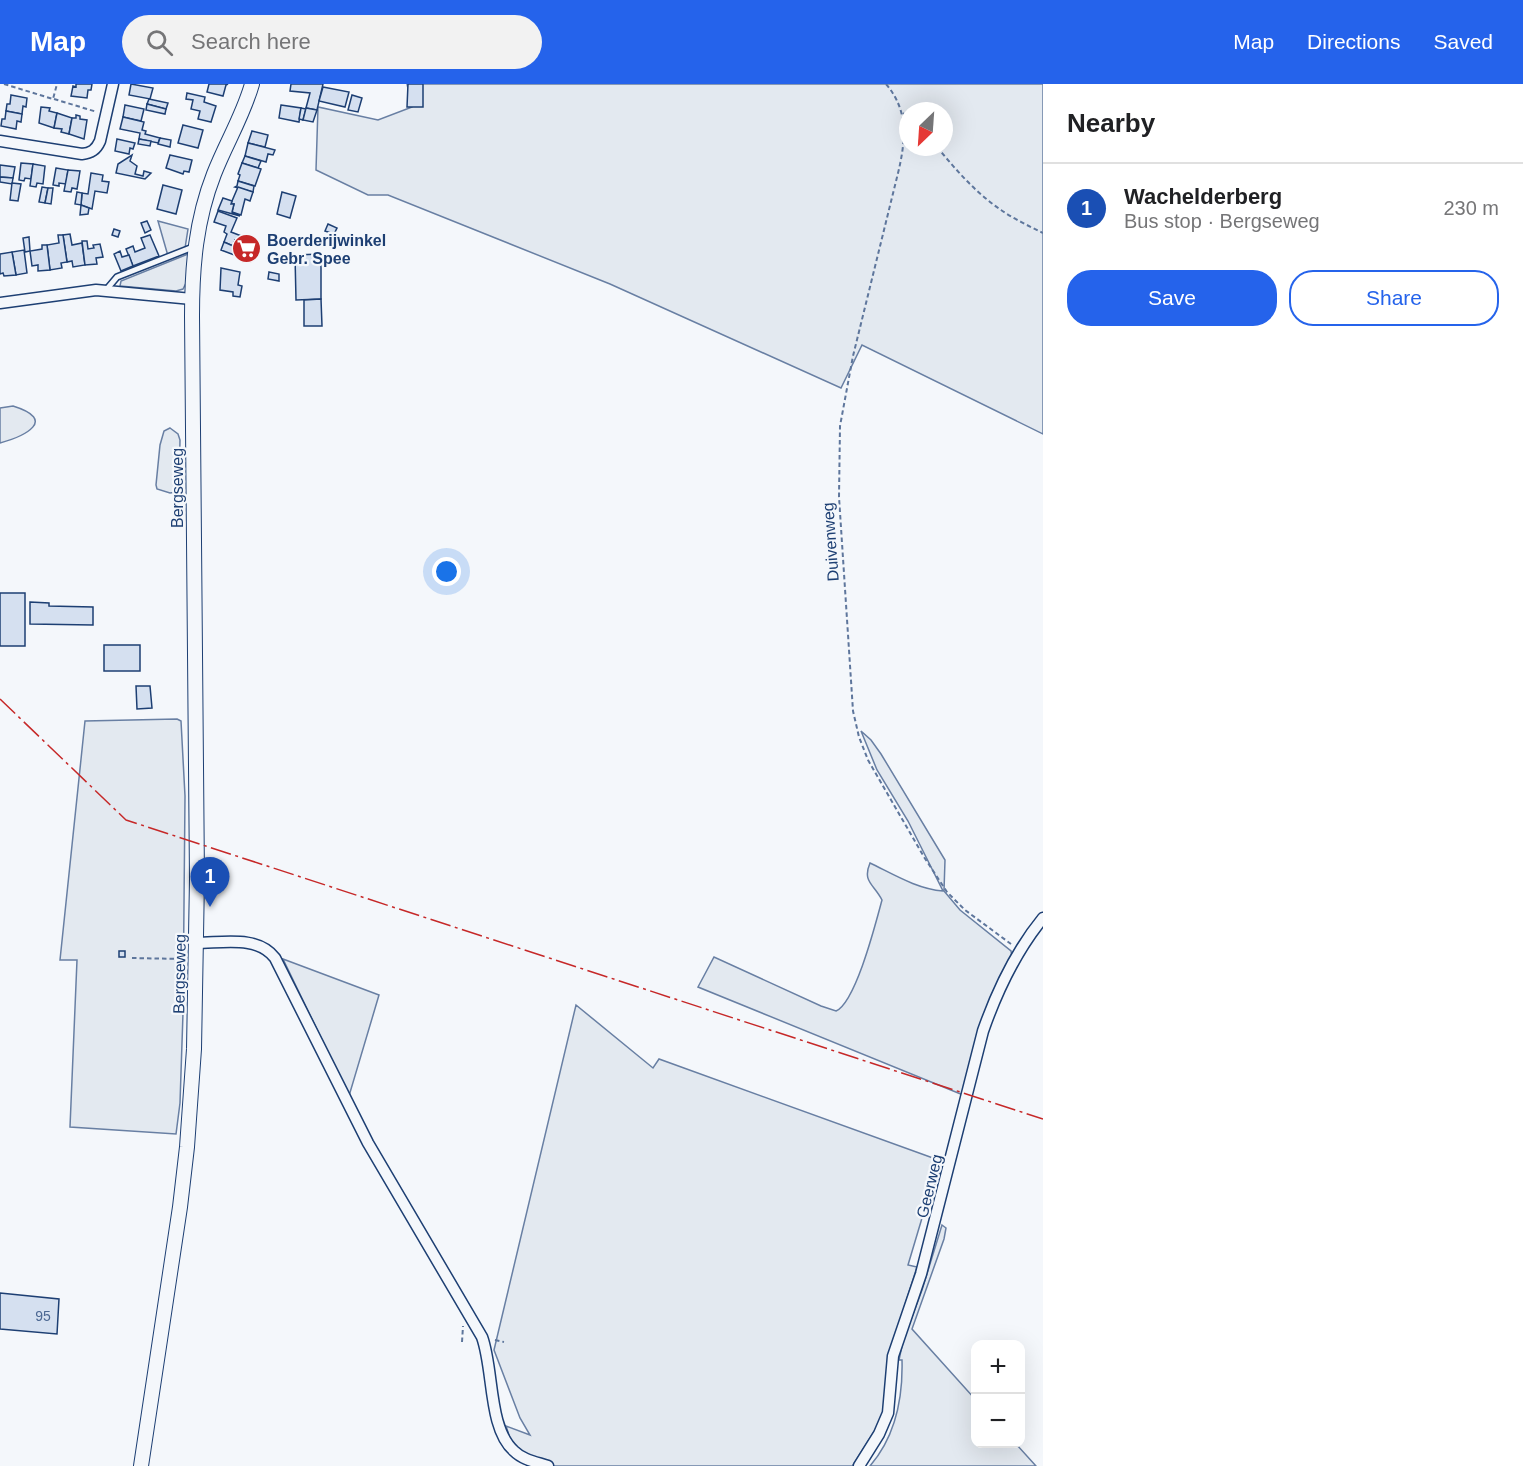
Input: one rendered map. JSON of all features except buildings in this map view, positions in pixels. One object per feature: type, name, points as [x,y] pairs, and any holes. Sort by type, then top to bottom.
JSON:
[{"type":"street","points":[[0,141],[82,154],[88,153],[97,147],[113,84]]},
{"type":"street","name":"Bergseweg","points":[[141,1466],[155,1345],[188,1147],[194,1049],[196,943],[192,299],[195,247],[207,191],[244,109],[252,84]]},
{"type":"street","points":[[0,303],[105,290],[192,299]]},
{"type":"street","name":"Geerweg","points":[[859,1466],[879,1434],[888,1413],[893,1356],[921,1274],[983,1031],[997,997],[1021,951],[1043,918]]},
{"type":"street","points":[[196,943],[255,944],[269,951],[275,958],[363,1135],[482,1337],[488,1357],[496,1412],[502,1434],[509,1447],[520,1456],[548,1466]]},
{"type":"lane","points":[[105,290],[117,277],[195,247]]},
{"type":"path","points":[[4,84],[106,115]]},
{"type":"path","points":[[53,99],[57,84]]},
{"type":"path","name":"Duivenweg","points":[[886,84],[899,104]]},
{"type":"path","name":"Duivenweg","points":[[902,156],[853,356],[840,426],[839,497],[853,711],[859,737],[868,760],[943,886],[964,910],[990,931],[1021,951]]},
{"type":"path","points":[[945,156],[963,177],[988,199],[1007,213],[1043,233]]},
{"type":"path","name":"Bergseweg","points":[[132,958],[185,959],[186,954]]},
{"type":"shaded area","points":[[407,84],[1043,84],[1043,434],[862,345],[841,388],[610,284],[388,195],[368,195],[316,170],[318,107],[378,120],[412,107]]},
{"type":"shaded area","points":[[158,221],[188,229],[185,248],[168,256]]},
{"type":"shaded area","points":[[188,254],[187,281],[183,289],[176,291],[120,286],[121,281]]},
{"type":"shaded area","points":[[13,406],[26,411],[35,422],[27,432],[0,443],[0,408]]},
{"type":"shaded area","points":[[170,428],[178,434],[180,440],[179,486],[177,492],[170,493],[157,489],[156,485],[160,445],[164,431]]},
{"type":"shaded area","points":[[177,719],[181,721],[185,796],[183,1013],[180,1103],[176,1134],[70,1127],[77,960],[60,960],[85,721]]},
{"type":"shaded area","points":[[861,731],[881,754],[945,860],[944,891],[960,910],[1011,951],[1012,957],[963,1095],[698,987],[714,957],[836,1011],[851,993],[858,978],[882,900],[868,879],[870,863],[915,884],[943,891],[908,821],[877,770]]},
{"type":"shaded area","points":[[283,959],[379,995],[349,1096]]},
{"type":"shaded area","points":[[576,1005],[653,1068],[659,1059],[944,1162],[925,1208],[908,1265],[917,1267],[902,1314],[886,1406],[877,1427],[854,1466],[548,1466],[515,1454],[506,1426],[530,1435],[520,1418],[494,1350]]},
{"type":"shaded area","points":[[942,1225],[946,1228],[944,1239],[912,1329],[971,1395],[971,1448],[1020,1448],[1036,1466],[870,1466],[886,1442],[896,1416],[901,1388],[902,1360],[899,1360],[903,1341]]},
{"type":"power","points":[[0,699],[126,820],[1043,1119]]},
{"type":"place","name":"Boerderijwinkel Gebr. Spee","points":[[246,249]]},
{"type":"place","name":"Wachelderberg","points":[[210,907]]}]
